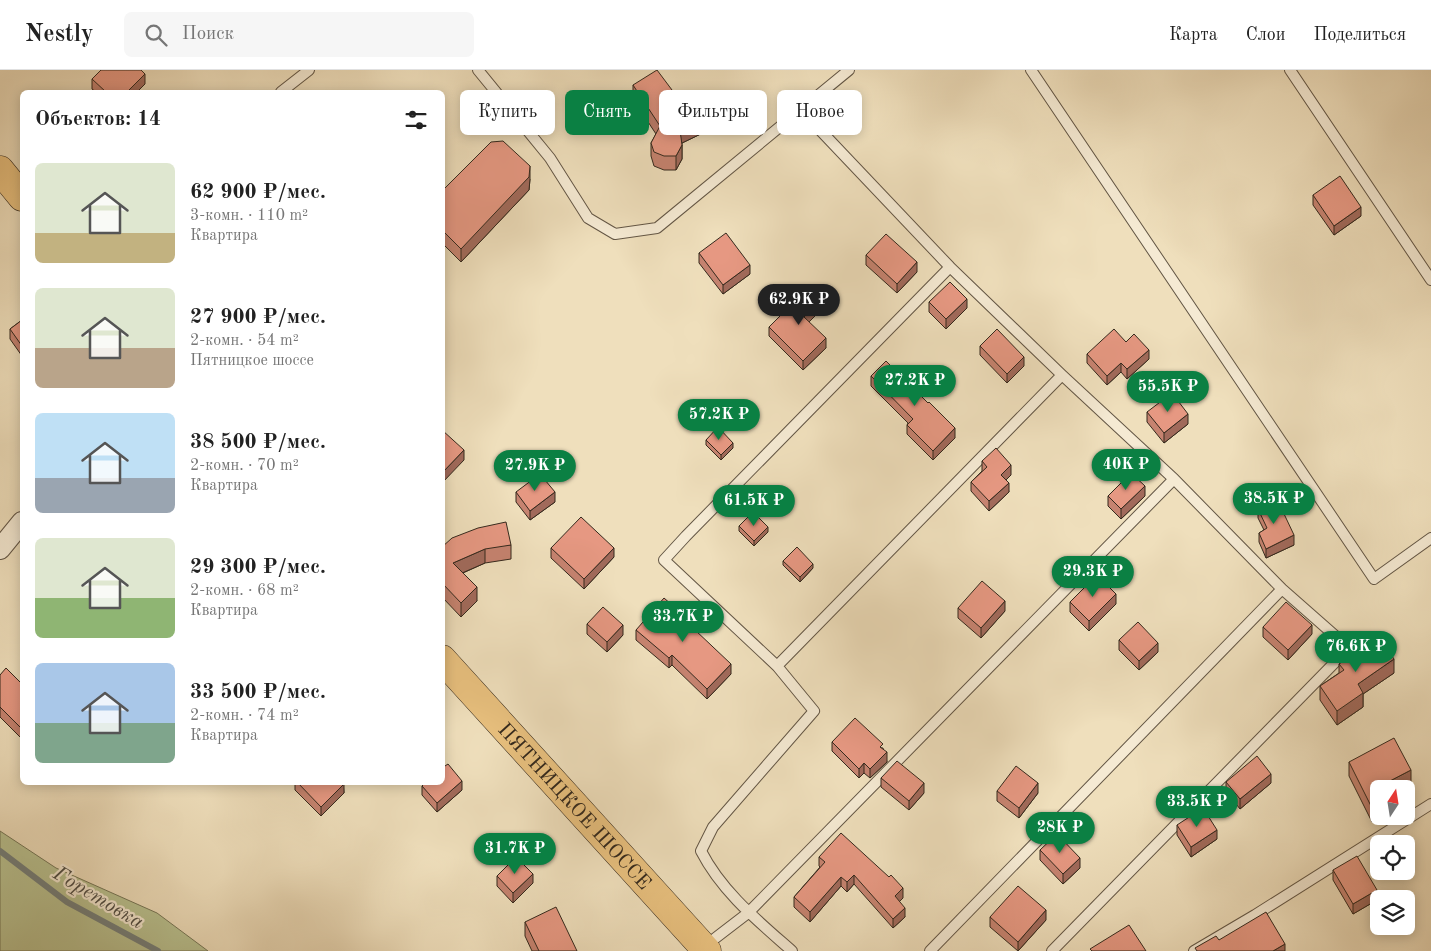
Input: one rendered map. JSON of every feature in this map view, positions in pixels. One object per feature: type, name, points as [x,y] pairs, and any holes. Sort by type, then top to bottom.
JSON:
[{"type":"main road","points":[[0,170],[20,195]]},
{"type":"main road","name":"ПЯТНИЦКОЕ ШОССЕ","points":[[445,662],[705,949]]},
{"type":"street","points":[[0,549],[20,524]]},
{"type":"lane","points":[[284,90],[309,70]]},
{"type":"lane","points":[[478,70],[550,158],[588,218],[615,234],[657,228],[777,130]]},
{"type":"lane","points":[[825,90],[849,70]]},
{"type":"lane","points":[[1031,70],[1374,578],[1431,538]]},
{"type":"lane","points":[[1290,70],[1431,280]]},
{"type":"lane","points":[[825,135],[950,267],[1174,479],[1282,589],[1349,648],[1052,951]]},
{"type":"lane","points":[[792,951],[748,913],[711,870],[702,851],[713,827],[814,711],[777,666],[664,560],[692,529],[950,267]]},
{"type":"lane","points":[[777,666],[1062,375]]},
{"type":"lane","points":[[705,949],[748,913],[1174,479]]},
{"type":"lane","points":[[930,951],[1282,589]]},
{"type":"lane","points":[[1194,951],[1431,804]]},
{"type":"green space","points":[[0,831],[56,868],[157,913],[208,951],[0,951]]},
{"type":"building","points":[[101,70],[141,70],[145,74],[129,90],[104,90],[92,79]]},
{"type":"building","points":[[657,70],[672,90],[659,90],[659,124],[649,109],[649,90],[636,90],[633,85]]},
{"type":"building","points":[[659,128],[659,135],[681,135],[682,145],[676,156],[664,156],[654,152],[651,143]]},
{"type":"building","points":[[503,141],[530,166],[529,177],[461,249],[445,233],[445,188],[491,142]]},
{"type":"building","points":[[1340,176],[1361,207],[1334,226],[1313,195]]},
{"type":"building","points":[[726,233],[750,265],[723,285],[699,253]]},
{"type":"building","points":[[886,234],[917,262],[897,284],[866,255]]},
{"type":"building","points":[[950,282],[967,299],[946,319],[929,302]]},
{"type":"building","points":[[808,288],[820,301],[804,317],[826,338],[803,361],[769,327]]},
{"type":"building","points":[[20,322],[20,343],[10,329]]},
{"type":"building","points":[[997,329],[1024,357],[1007,374],[980,346]]},
{"type":"building","points":[[1114,329],[1126,342],[1134,334],[1149,350],[1127,369],[1121,363],[1107,376],[1087,354]]},
{"type":"building","points":[[886,361],[955,428],[933,451],[907,425],[913,419],[871,376]]},
{"type":"building","points":[[1172,393],[1188,414],[1164,433],[1147,412]]},
{"type":"building","points":[[718,427],[733,443],[721,455],[706,440]]},
{"type":"building","points":[[445,433],[464,450],[445,470]]},
{"type":"building","points":[[996,448],[1011,465],[1001,475],[1009,483],[989,501],[971,482],[987,467],[982,461]]},
{"type":"building","points":[[1131,473],[1145,486],[1121,509],[1108,496]]},
{"type":"building","points":[[540,474],[555,492],[530,511],[516,492]]},
{"type":"building","points":[[1277,499],[1294,535],[1266,549],[1259,533],[1267,528],[1258,509]]},
{"type":"building","points":[[753,512],[768,527],[754,541],[739,526]]},
{"type":"building","points":[[581,517],[614,548],[584,579],[551,548]]},
{"type":"building","points":[[506,522],[511,545],[485,549],[453,563],[477,587],[461,603],[445,586],[445,544],[452,538],[478,528]]},
{"type":"building","points":[[797,547],[813,564],[800,577],[783,561]]},
{"type":"building","points":[[1097,575],[1116,594],[1089,621],[1070,602]]},
{"type":"building","points":[[982,581],[1005,601],[981,628],[958,608]]},
{"type":"building","points":[[664,598],[696,626],[694,629],[731,664],[707,689],[672,655],[669,658],[636,630]]},
{"type":"building","points":[[1286,602],[1312,625],[1288,650],[1263,627]]},
{"type":"building","points":[[603,607],[623,625],[607,642],[587,624]]},
{"type":"building","points":[[1138,622],[1158,643],[1139,661],[1119,640]]},
{"type":"building","points":[[1379,637],[1394,659],[1358,684],[1363,693],[1337,711],[1320,686],[1344,670],[1339,664]]},
{"type":"building","points":[[6,668],[20,682],[20,727],[0,707],[0,675]]},
{"type":"building","points":[[855,718],[883,744],[880,747],[887,752],[870,769],[864,763],[859,769],[832,742]]},
{"type":"building","points":[[1394,738],[1411,770],[1392,780],[1370,780],[1370,804],[1349,762]]},
{"type":"building","points":[[1257,756],[1271,774],[1240,799],[1226,782]]},
{"type":"building","points":[[897,761],[924,783],[909,801],[881,778]]},
{"type":"building","points":[[448,764],[462,781],[437,803],[422,786],[445,785],[445,766]]},
{"type":"building","points":[[1016,766],[1038,783],[1019,808],[997,791]]},
{"type":"building","points":[[300,785],[343,785],[321,807]]},
{"type":"building","points":[[1203,808],[1217,830],[1191,847],[1177,825]]},
{"type":"building","points":[[841,833],[889,877],[891,875],[903,888],[895,896],[905,908],[893,919],[854,875],[847,882],[841,877],[810,912],[794,897],[825,862],[819,857]]},
{"type":"building","points":[[1057,834],[1080,858],[1063,874],[1040,850]]},
{"type":"building","points":[[1357,856],[1377,890],[1370,890],[1370,894],[1353,904],[1333,870]]},
{"type":"building","points":[[516,857],[533,874],[513,893],[497,876]]},
{"type":"building","points":[[1018,886],[1046,910],[1018,942],[990,917]]},
{"type":"building","points":[[556,907],[577,951],[539,951],[525,922]]},
{"type":"building","points":[[1266,912],[1285,944],[1273,951],[1197,951],[1195,948],[1216,936],[1219,940]]},
{"type":"building","points":[[1129,925],[1146,951],[1092,951],[1090,949]]},
{"type":"waterway","name":"Горетовка","points":[[0,851],[67,902],[158,951]]}]
